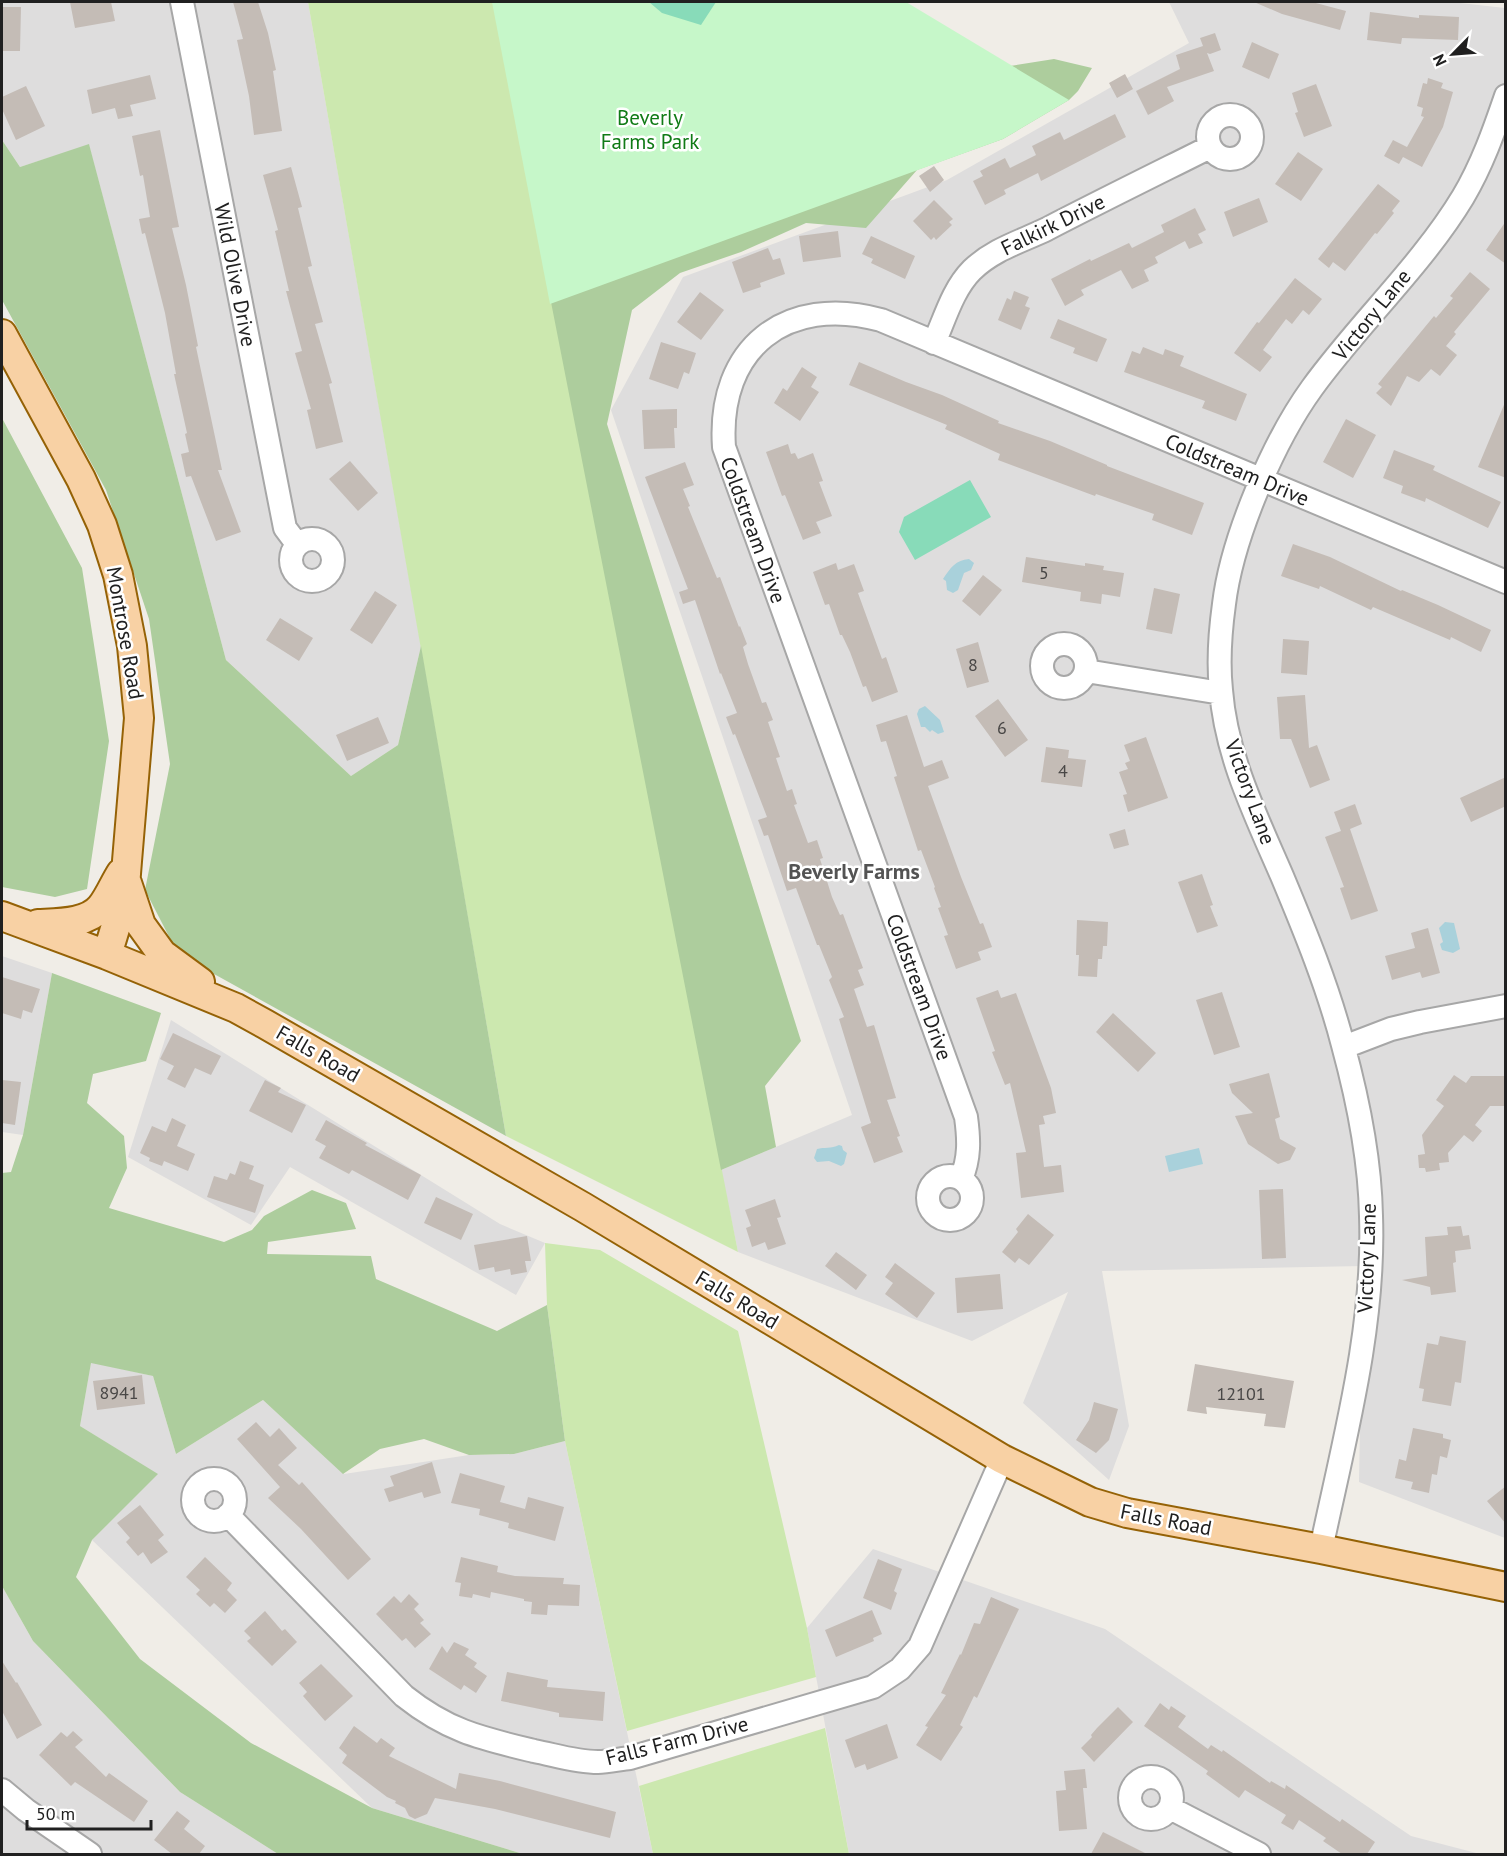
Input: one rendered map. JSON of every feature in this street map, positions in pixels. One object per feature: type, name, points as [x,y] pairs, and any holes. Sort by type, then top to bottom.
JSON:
[{"type":"main road","name":"Montrose Road","points":[[2,334],[81,479],[102,525],[118,576],[132,646],[139,718],[127,870],[124,899],[107,955]]},
{"type":"main road","points":[[30,925],[75,921],[96,913],[127,870]]},
{"type":"main road","points":[[127,870],[141,925],[162,954],[236,1008]]},
{"type":"main road","name":"Falls Road","points":[[2,916],[107,955],[236,1008],[527,1174],[1002,1459],[1090,1502],[1110,1509],[1506,1587]]},
{"type":"street","name":"Wild Olive Drive","points":[[182,2],[285,528],[297,544]]},
{"type":"street","name":"Victory Lane","points":[[1321,1549],[1353,1398],[1364,1328],[1370,1277],[1371,1216],[1368,1175],[1362,1133],[1344,1047],[1325,987],[1303,926],[1255,816],[1229,738],[1221,693],[1220,647],[1226,591],[1238,543],[1262,481],[1293,417],[1314,386],[1441,230],[1464,196],[1490,142],[1506,96]]},
{"type":"street","name":"Falkirk Drive","points":[[934,343],[959,286],[987,257],[1005,246],[1043,231],[1210,147]]},
{"type":"street","name":"Coldstream Drive","points":[[961,1179],[967,1161],[969,1141],[966,1117],[730,469],[724,447],[725,405],[730,385],[754,347],[790,321],[824,313],[862,315],[881,320],[1506,582]]},
{"type":"street","points":[[1086,671],[1221,693]]},
{"type":"street","points":[[1344,1047],[1410,1024],[1506,1006]]},
{"type":"street","name":"Falls Farm Drive","points":[[228,1515],[404,1696],[426,1714],[454,1729],[489,1740],[566,1758],[598,1762],[630,1758],[873,1687],[900,1669],[920,1646],[1002,1459]]},
{"type":"street","points":[[2,1790],[26,1810],[90,1854]]},
{"type":"street","points":[[1170,1808],[1258,1854]]},
{"type":"shaded area","points":[[2,2],[308,2],[421,646],[398,745],[351,776],[226,660],[89,145],[20,167],[2,140]]},
{"type":"shaded area","points":[[1169,2],[1451,2],[1505,8],[1505,1538],[1359,1482],[1363,1266],[1102,1271],[1129,1426],[1109,1480],[1023,1403],[1068,1292],[972,1341],[738,1252],[721,1170],[852,1115],[611,410],[683,277],[947,180],[1189,43]]},
{"type":"shaded area","points":[[2,956],[52,973],[23,1135],[2,1132]]},
{"type":"shaded area","points":[[171,1020],[500,1224],[545,1243],[516,1295],[290,1167],[251,1225],[128,1157]]},
{"type":"shaded area","points":[[91,1362],[153,1376],[176,1454],[263,1400],[344,1474],[469,1455],[514,1454],[565,1441],[653,1854],[523,1854],[372,1808],[92,1540],[157,1474],[80,1426]]},
{"type":"shaded area","points":[[873,1549],[1105,1629],[1411,1836],[1480,1854],[849,1854],[807,1628]]},
{"type":"shaded area","points":[[2,1586],[33,1641],[180,1792],[278,1854],[2,1854]]},
{"type":"green space","points":[[308,2],[493,2],[738,1252],[506,1136]]},
{"type":"green space","name":"Beverly Farms Park","points":[[492,2],[906,2],[1069,100],[1003,139],[550,304]]},
{"type":"green space","points":[[649,2],[716,2],[701,25],[662,13]]},
{"type":"green space","points":[[1054,59],[1092,68],[1078,91],[1069,100],[1003,139],[917,170],[866,228],[806,223],[741,252],[680,273],[632,310],[607,424],[801,1041],[765,1086],[776,1147],[721,1170],[551,302],[998,68]]},
{"type":"green space","points":[[2,140],[20,167],[89,144],[226,660],[351,776],[398,745],[421,646],[506,1136],[178,954],[145,890],[170,764],[149,619],[106,490],[2,300]]},
{"type":"green space","points":[[2,418],[82,568],[109,741],[87,889],[55,897],[2,887]]},
{"type":"green space","points":[[970,480],[991,517],[915,560],[899,532],[904,517]]},
{"type":"green space","points":[[52,973],[161,1013],[146,1061],[93,1074],[87,1103],[124,1136],[127,1168],[109,1208],[224,1242],[252,1230],[264,1216],[312,1190],[346,1203],[356,1229],[268,1242],[267,1254],[371,1256],[376,1279],[497,1331],[547,1305],[565,1441],[514,1454],[469,1455],[424,1439],[380,1449],[343,1474],[263,1400],[176,1454],[153,1376],[91,1363],[80,1426],[158,1474],[92,1540],[76,1577],[140,1659],[251,1743],[372,1808],[523,1854],[278,1854],[180,1792],[33,1641],[2,1586],[2,1173],[11,1172],[23,1135]]},
{"type":"green space","points":[[545,1243],[600,1250],[738,1331],[807,1628],[816,1677],[627,1731],[565,1441],[547,1305]]},
{"type":"green space","points":[[825,1728],[849,1854],[653,1854],[639,1786]]},
{"type":"water","points":[[969,559],[974,563],[971,570],[964,573],[958,590],[953,593],[947,590],[946,581],[943,579],[957,563]]},
{"type":"water","points":[[925,706],[940,720],[944,732],[938,734],[921,727],[917,714],[919,709]]},
{"type":"water","points":[[1445,922],[1454,923],[1460,949],[1453,953],[1442,950],[1440,944],[1443,942],[1439,928]]},
{"type":"water","points":[[839,1145],[847,1153],[844,1164],[841,1166],[829,1161],[817,1162],[814,1158],[817,1149]]},
{"type":"water","points":[[1199,1148],[1203,1164],[1169,1172],[1165,1156]]},
{"type":"building","points":[[70,2],[111,2],[115,21],[75,28]]},
{"type":"building","points":[[233,2],[258,2],[276,70],[273,71],[282,131],[254,135],[249,96],[237,40],[243,39]]},
{"type":"building","points":[[1254,2],[1312,2],[1346,11],[1340,30],[1282,14]]},
{"type":"building","points":[[2,7],[21,7],[20,51],[2,51]]},
{"type":"building","points":[[1370,12],[1419,18],[1419,15],[1459,17],[1458,40],[1402,38],[1401,44],[1367,40]]},
{"type":"building","points":[[1215,33],[1221,50],[1207,53],[1214,71],[1167,87],[1174,101],[1148,115],[1136,91],[1180,69],[1176,55],[1203,46],[1200,38]]},
{"type":"building","points":[[1252,42],[1279,54],[1269,79],[1242,67]]},
{"type":"building","points":[[1125,74],[1133,89],[1117,98],[1109,83]]},
{"type":"building","points":[[150,75],[156,99],[130,105],[133,116],[118,119],[115,108],[92,114],[87,90]]},
{"type":"building","points":[[1428,78],[1443,83],[1441,88],[1453,92],[1443,127],[1422,167],[1403,157],[1399,164],[1384,156],[1393,140],[1407,147],[1424,117],[1421,116],[1423,108],[1417,106],[1423,83],[1427,84]]},
{"type":"building","points":[[1316,84],[1332,126],[1304,137],[1295,113],[1298,112],[1292,93]]},
{"type":"building","points":[[26,86],[45,126],[16,140],[2,109],[2,97]]},
{"type":"building","points":[[1115,114],[1126,137],[1041,181],[1038,173],[1004,190],[1006,194],[985,205],[973,181],[983,176],[980,171],[1005,158],[1010,168],[1036,155],[1032,146],[1060,132],[1064,140]]},
{"type":"building","points":[[160,130],[179,227],[172,228],[186,285],[198,346],[196,347],[222,470],[218,470],[241,532],[216,541],[191,476],[186,477],[181,454],[189,452],[185,434],[187,433],[174,374],[176,374],[165,313],[145,233],[142,234],[139,219],[150,217],[143,175],[140,176],[132,136]]},
{"type":"building","points":[[1298,152],[1323,169],[1301,201],[1275,184]]},
{"type":"building","points":[[934,166],[944,180],[930,192],[919,176]]},
{"type":"building","points":[[291,167],[302,207],[298,208],[312,266],[308,267],[323,322],[315,324],[332,383],[329,384],[343,442],[316,449],[307,410],[311,409],[295,353],[302,351],[286,291],[289,291],[275,231],[278,230],[263,175]]},
{"type":"building","points":[[1378,184],[1400,201],[1392,211],[1394,213],[1345,271],[1333,262],[1329,268],[1318,259]]},
{"type":"building","points":[[1259,198],[1268,222],[1233,237],[1224,212]]},
{"type":"building","points":[[934,200],[953,219],[949,222],[952,225],[936,240],[934,237],[931,240],[913,221]]},
{"type":"building","points":[[1195,208],[1206,230],[1198,234],[1203,243],[1189,249],[1185,241],[1155,257],[1158,263],[1144,270],[1149,281],[1132,289],[1121,270],[1081,290],[1084,295],[1065,306],[1051,279],[1090,259],[1091,261],[1129,243],[1132,248],[1164,232],[1161,225]]},
{"type":"building","points":[[1506,221],[1506,264],[1486,250]]},
{"type":"building","points":[[838,231],[841,257],[803,262],[799,236]]},
{"type":"building","points":[[871,236],[915,256],[905,279],[871,263],[873,259],[862,254]]},
{"type":"building","points":[[768,248],[773,260],[780,258],[785,274],[760,283],[761,287],[743,293],[732,262]]},
{"type":"building","points":[[1470,272],[1490,289],[1454,332],[1456,334],[1446,346],[1457,355],[1440,376],[1431,369],[1419,382],[1407,376],[1391,406],[1376,393],[1382,387],[1378,384],[1434,316],[1436,318],[1453,298],[1450,296]]},
{"type":"building","points":[[1295,278],[1322,299],[1309,315],[1303,310],[1292,324],[1286,319],[1263,350],[1272,357],[1260,372],[1234,353]]},
{"type":"building","points":[[1014,291],[1029,297],[1025,306],[1030,308],[1021,330],[998,320],[1007,298],[1011,300]]},
{"type":"building","points":[[700,292],[724,310],[701,340],[677,322]]},
{"type":"building","points":[[1058,319],[1107,339],[1097,362],[1073,353],[1075,348],[1050,338]]},
{"type":"building","points":[[661,342],[696,353],[689,374],[684,372],[678,389],[649,379]]},
{"type":"building","points":[[1143,347],[1163,355],[1165,349],[1184,356],[1180,366],[1247,394],[1236,421],[1202,408],[1205,401],[1124,372],[1132,351],[1140,354]]},
{"type":"building","points":[[859,362],[942,395],[999,421],[998,423],[1050,441],[1107,466],[1204,503],[1192,535],[1152,520],[1154,514],[1096,494],[1095,496],[998,460],[1000,454],[945,429],[947,425],[849,385]]},
{"type":"building","points":[[802,367],[817,377],[811,387],[819,392],[800,421],[774,403],[783,388],[787,391]]},
{"type":"building","points":[[1506,400],[1506,478],[1478,467]]},
{"type":"building","points":[[677,409],[677,428],[674,428],[675,448],[644,449],[642,410]]},
{"type":"building","points":[[1346,419],[1376,435],[1353,478],[1323,462]]},
{"type":"building","points":[[788,444],[791,454],[795,453],[798,459],[813,453],[823,481],[819,482],[832,516],[816,522],[821,533],[803,540],[785,495],[782,496],[766,452]]},
{"type":"building","points":[[1394,450],[1435,466],[1433,470],[1501,502],[1488,528],[1426,498],[1425,502],[1401,493],[1403,486],[1383,478]]},
{"type":"building","points":[[350,461],[378,493],[358,511],[329,479]]},
{"type":"building","points":[[685,462],[694,485],[683,489],[690,506],[688,507],[747,644],[743,647],[748,664],[762,703],[766,702],[773,720],[768,722],[780,757],[776,758],[787,791],[792,789],[797,804],[794,805],[808,843],[817,840],[823,858],[820,859],[832,897],[840,915],[843,914],[863,968],[858,970],[864,985],[854,989],[867,1027],[874,1025],[896,1098],[887,1100],[900,1136],[897,1137],[903,1152],[874,1163],[861,1127],[871,1123],[839,1019],[844,1017],[829,980],[832,977],[819,945],[817,945],[796,888],[787,891],[768,835],[764,836],[758,820],[767,817],[735,734],[733,735],[726,717],[737,713],[720,674],[695,600],[683,604],[679,592],[688,589],[645,477]]},
{"type":"building","points":[[1293,544],[1330,557],[1491,630],[1481,652],[1451,637],[1450,640],[1373,607],[1371,610],[1320,586],[1319,589],[1281,576]]},
{"type":"building","points":[[1026,557],[1085,566],[1085,563],[1104,566],[1103,570],[1124,573],[1120,597],[1102,594],[1101,604],[1080,601],[1081,592],[1022,582]]},
{"type":"building","points":[[836,563],[838,570],[854,564],[864,591],[858,593],[882,659],[886,657],[898,692],[872,702],[866,686],[863,687],[842,635],[840,635],[829,604],[825,605],[813,572]]},
{"type":"building","points":[[983,575],[1002,590],[980,616],[962,601]]},
{"type":"building","points":[[1154,588],[1180,594],[1172,634],[1146,629]]},
{"type":"building","points":[[375,591],[397,605],[372,644],[350,630]]},
{"type":"building","points":[[280,618],[313,638],[299,661],[266,640]]},
{"type":"building","points":[[1283,639],[1309,641],[1307,675],[1281,673]]},
{"type":"building","points":[[978,642],[989,682],[967,688],[956,649]]},
{"type":"building","points":[[1305,695],[1309,748],[1317,745],[1330,780],[1310,788],[1291,739],[1280,739],[1277,697]]},
{"type":"building","points":[[998,699],[1028,740],[1005,757],[975,716]]},
{"type":"building","points":[[907,715],[924,767],[942,760],[949,778],[928,786],[961,877],[992,947],[978,952],[981,960],[956,969],[944,936],[948,935],[938,908],[941,907],[935,887],[921,850],[918,851],[894,777],[897,776],[886,741],[881,742],[876,725]]},
{"type":"building","points":[[378,717],[389,743],[347,761],[336,735]]},
{"type":"building","points":[[1146,737],[1168,798],[1128,812],[1123,795],[1127,794],[1119,772],[1128,769],[1125,763],[1130,761],[1124,745]]},
{"type":"building","points":[[1046,747],[1069,750],[1068,758],[1086,760],[1082,787],[1041,782]]},
{"type":"building","points":[[1506,777],[1506,806],[1471,822],[1460,798]]},
{"type":"building","points":[[1355,804],[1362,824],[1350,829],[1378,911],[1351,920],[1340,888],[1344,887],[1325,837],[1341,831],[1334,812]]},
{"type":"building","points":[[1125,829],[1129,845],[1114,849],[1109,834]]},
{"type":"building","points":[[1202,874],[1218,926],[1197,933],[1178,882]]},
{"type":"building","points":[[1077,920],[1108,922],[1107,946],[1103,946],[1102,959],[1098,959],[1097,977],[1078,976]]},
{"type":"building","points":[[1428,928],[1440,973],[1422,978],[1420,972],[1392,980],[1385,956],[1415,948],[1411,933]]},
{"type":"building","points":[[2,977],[40,989],[32,1013],[23,1010],[21,1019],[2,1013]]},
{"type":"building","points":[[998,990],[1001,998],[1016,993],[1051,1088],[1056,1113],[1043,1116],[1045,1124],[1039,1125],[1044,1167],[1061,1165],[1064,1192],[1021,1198],[1016,1153],[1026,1152],[1010,1083],[1005,1085],[992,1052],[995,1051],[976,998]]},
{"type":"building","points":[[1222,992],[1240,1047],[1214,1055],[1196,1000]]},
{"type":"building","points":[[1113,1013],[1156,1053],[1138,1072],[1096,1032]]},
{"type":"building","points":[[173,1033],[221,1056],[211,1075],[195,1068],[185,1088],[167,1079],[174,1066],[160,1059]]},
{"type":"building","points":[[1269,1073],[1280,1117],[1275,1119],[1280,1139],[1296,1148],[1290,1160],[1278,1164],[1248,1144],[1235,1116],[1253,1113],[1232,1093],[1229,1084]]},
{"type":"building","points":[[1454,1075],[1466,1083],[1471,1076],[1506,1076],[1506,1106],[1490,1106],[1475,1125],[1482,1131],[1473,1142],[1464,1135],[1448,1153],[1449,1162],[1439,1163],[1440,1170],[1426,1172],[1425,1168],[1419,1168],[1418,1155],[1425,1154],[1422,1135],[1444,1106],[1436,1100]]},
{"type":"building","points":[[2,1080],[21,1082],[15,1125],[2,1123]]},
{"type":"building","points":[[265,1080],[281,1088],[278,1092],[306,1105],[292,1133],[249,1111]]},
{"type":"building","points":[[172,1118],[186,1125],[177,1146],[195,1154],[188,1171],[164,1161],[162,1166],[149,1161],[150,1158],[140,1153],[152,1126],[166,1132]]},
{"type":"building","points":[[326,1120],[367,1143],[365,1145],[421,1175],[408,1200],[352,1170],[349,1174],[319,1158],[326,1146],[315,1140]]},
{"type":"building","points":[[240,1161],[254,1166],[249,1179],[264,1185],[255,1213],[207,1197],[214,1176],[227,1180],[230,1173],[235,1175]]},
{"type":"building","points":[[1283,1189],[1286,1258],[1262,1259],[1259,1190]]},
{"type":"building","points":[[436,1197],[473,1214],[461,1240],[424,1223]]},
{"type":"building","points":[[775,1199],[781,1217],[777,1218],[786,1244],[768,1250],[765,1242],[752,1247],[746,1228],[751,1226],[745,1210]]},
{"type":"building","points":[[1028,1214],[1054,1235],[1029,1265],[1019,1258],[1015,1263],[1002,1252],[1018,1232],[1016,1229]]},
{"type":"building","points":[[1461,1226],[1463,1236],[1469,1235],[1471,1249],[1455,1251],[1456,1262],[1453,1263],[1456,1292],[1431,1295],[1430,1287],[1402,1280],[1427,1276],[1425,1237],[1448,1235],[1447,1227]]},
{"type":"building","points":[[527,1236],[531,1261],[525,1261],[527,1272],[511,1275],[510,1269],[495,1272],[494,1267],[479,1270],[474,1245]]},
{"type":"building","points":[[836,1252],[867,1275],[856,1290],[825,1266]]},
{"type":"building","points":[[895,1263],[935,1293],[917,1318],[885,1294],[893,1283],[885,1277]]},
{"type":"building","points":[[1000,1274],[1003,1309],[957,1313],[955,1278]]},
{"type":"building","points":[[1440,1336],[1466,1341],[1461,1383],[1455,1382],[1451,1406],[1422,1401],[1424,1389],[1419,1388],[1427,1343],[1438,1345]]},
{"type":"building","points":[[1195,1364],[1294,1381],[1285,1428],[1264,1426],[1266,1414],[1206,1407],[1207,1414],[1187,1411]]},
{"type":"building","points":[[142,1375],[145,1404],[97,1410],[93,1381]]},
{"type":"building","points":[[1094,1402],[1118,1409],[1109,1440],[1096,1453],[1076,1440],[1089,1420]]},
{"type":"building","points":[[256,1422],[270,1437],[279,1428],[297,1448],[278,1465],[299,1485],[302,1482],[371,1559],[348,1580],[301,1529],[268,1498],[280,1487],[237,1439]]},
{"type":"building","points":[[1413,1428],[1443,1434],[1443,1438],[1451,1440],[1447,1458],[1440,1456],[1437,1475],[1432,1474],[1429,1493],[1411,1489],[1413,1482],[1395,1478],[1399,1459],[1406,1461]]},
{"type":"building","points":[[432,1462],[441,1493],[424,1498],[422,1492],[389,1502],[384,1489],[394,1486],[390,1476]]},
{"type":"building","points":[[460,1473],[505,1486],[500,1502],[525,1509],[528,1497],[564,1507],[555,1541],[508,1528],[509,1523],[479,1515],[480,1509],[451,1503]]},
{"type":"building","points":[[1506,1486],[1506,1524],[1487,1501]]},
{"type":"building","points":[[140,1505],[164,1535],[158,1540],[168,1552],[151,1564],[143,1552],[138,1556],[126,1542],[130,1538],[117,1523]]},
{"type":"building","points":[[205,1557],[232,1583],[227,1590],[237,1600],[225,1613],[214,1603],[210,1607],[196,1594],[200,1590],[186,1577]]},
{"type":"building","points":[[461,1557],[498,1566],[497,1572],[515,1576],[564,1578],[563,1584],[580,1585],[579,1606],[548,1605],[547,1615],[531,1614],[532,1602],[524,1601],[524,1599],[491,1592],[490,1598],[473,1594],[472,1598],[459,1596],[461,1583],[455,1582]]},
{"type":"building","points":[[878,1559],[902,1569],[894,1591],[897,1593],[891,1610],[863,1598]]},
{"type":"building","points":[[409,1594],[419,1604],[414,1609],[424,1620],[420,1623],[431,1634],[415,1648],[406,1638],[402,1641],[376,1614],[394,1596],[401,1603]]},
{"type":"building","points":[[991,1597],[1019,1609],[977,1698],[974,1696],[960,1725],[963,1727],[941,1761],[916,1745],[928,1727],[925,1726],[946,1695],[941,1693],[961,1655],[974,1623],[980,1624]]},
{"type":"building","points":[[872,1610],[882,1634],[873,1638],[874,1641],[836,1657],[825,1630]]},
{"type":"building","points":[[265,1611],[282,1631],[285,1629],[297,1642],[272,1666],[247,1641],[251,1638],[244,1631]]},
{"type":"building","points":[[454,1642],[469,1649],[465,1655],[477,1663],[474,1667],[487,1676],[476,1693],[464,1685],[461,1690],[429,1669],[442,1646],[447,1653]]},
{"type":"building","points":[[2,1661],[42,1725],[17,1739],[2,1711]]},
{"type":"building","points":[[321,1664],[353,1696],[325,1721],[303,1696],[307,1692],[299,1683]]},
{"type":"building","points":[[507,1672],[548,1680],[547,1687],[605,1692],[603,1721],[559,1717],[559,1713],[501,1701]]},
{"type":"building","points":[[1160,1703],[1169,1710],[1171,1706],[1186,1716],[1178,1727],[1208,1749],[1211,1745],[1222,1752],[1223,1750],[1270,1783],[1271,1781],[1285,1789],[1286,1785],[1340,1822],[1342,1819],[1375,1842],[1367,1854],[1342,1854],[1323,1841],[1326,1838],[1299,1820],[1293,1830],[1281,1823],[1286,1815],[1245,1790],[1239,1798],[1206,1774],[1208,1771],[1144,1726]]},
{"type":"building","points":[[1118,1707],[1133,1722],[1094,1762],[1081,1748]]},
{"type":"building","points":[[887,1724],[898,1758],[867,1770],[865,1764],[855,1768],[845,1740]]},
{"type":"building","points":[[354,1726],[377,1743],[381,1738],[395,1748],[389,1756],[456,1789],[459,1773],[500,1781],[616,1812],[610,1838],[495,1809],[435,1798],[427,1814],[415,1819],[409,1816],[405,1808],[395,1803],[396,1801],[387,1797],[342,1763],[347,1755],[339,1748]]},
{"type":"building","points":[[73,1731],[83,1740],[75,1747],[106,1777],[109,1773],[148,1801],[134,1822],[75,1782],[71,1786],[39,1755],[61,1732],[67,1737]]},
{"type":"building","points":[[1085,1769],[1087,1788],[1083,1788],[1087,1829],[1059,1831],[1056,1791],[1066,1790],[1064,1771]]},
{"type":"building","points":[[177,1811],[190,1821],[184,1829],[205,1846],[199,1854],[172,1854],[154,1840]]},
{"type":"building","points":[[1103,1832],[1147,1854],[1091,1854]]},
{"type":"district","name":"Beverly Farms","points":[[854,871]]}]
